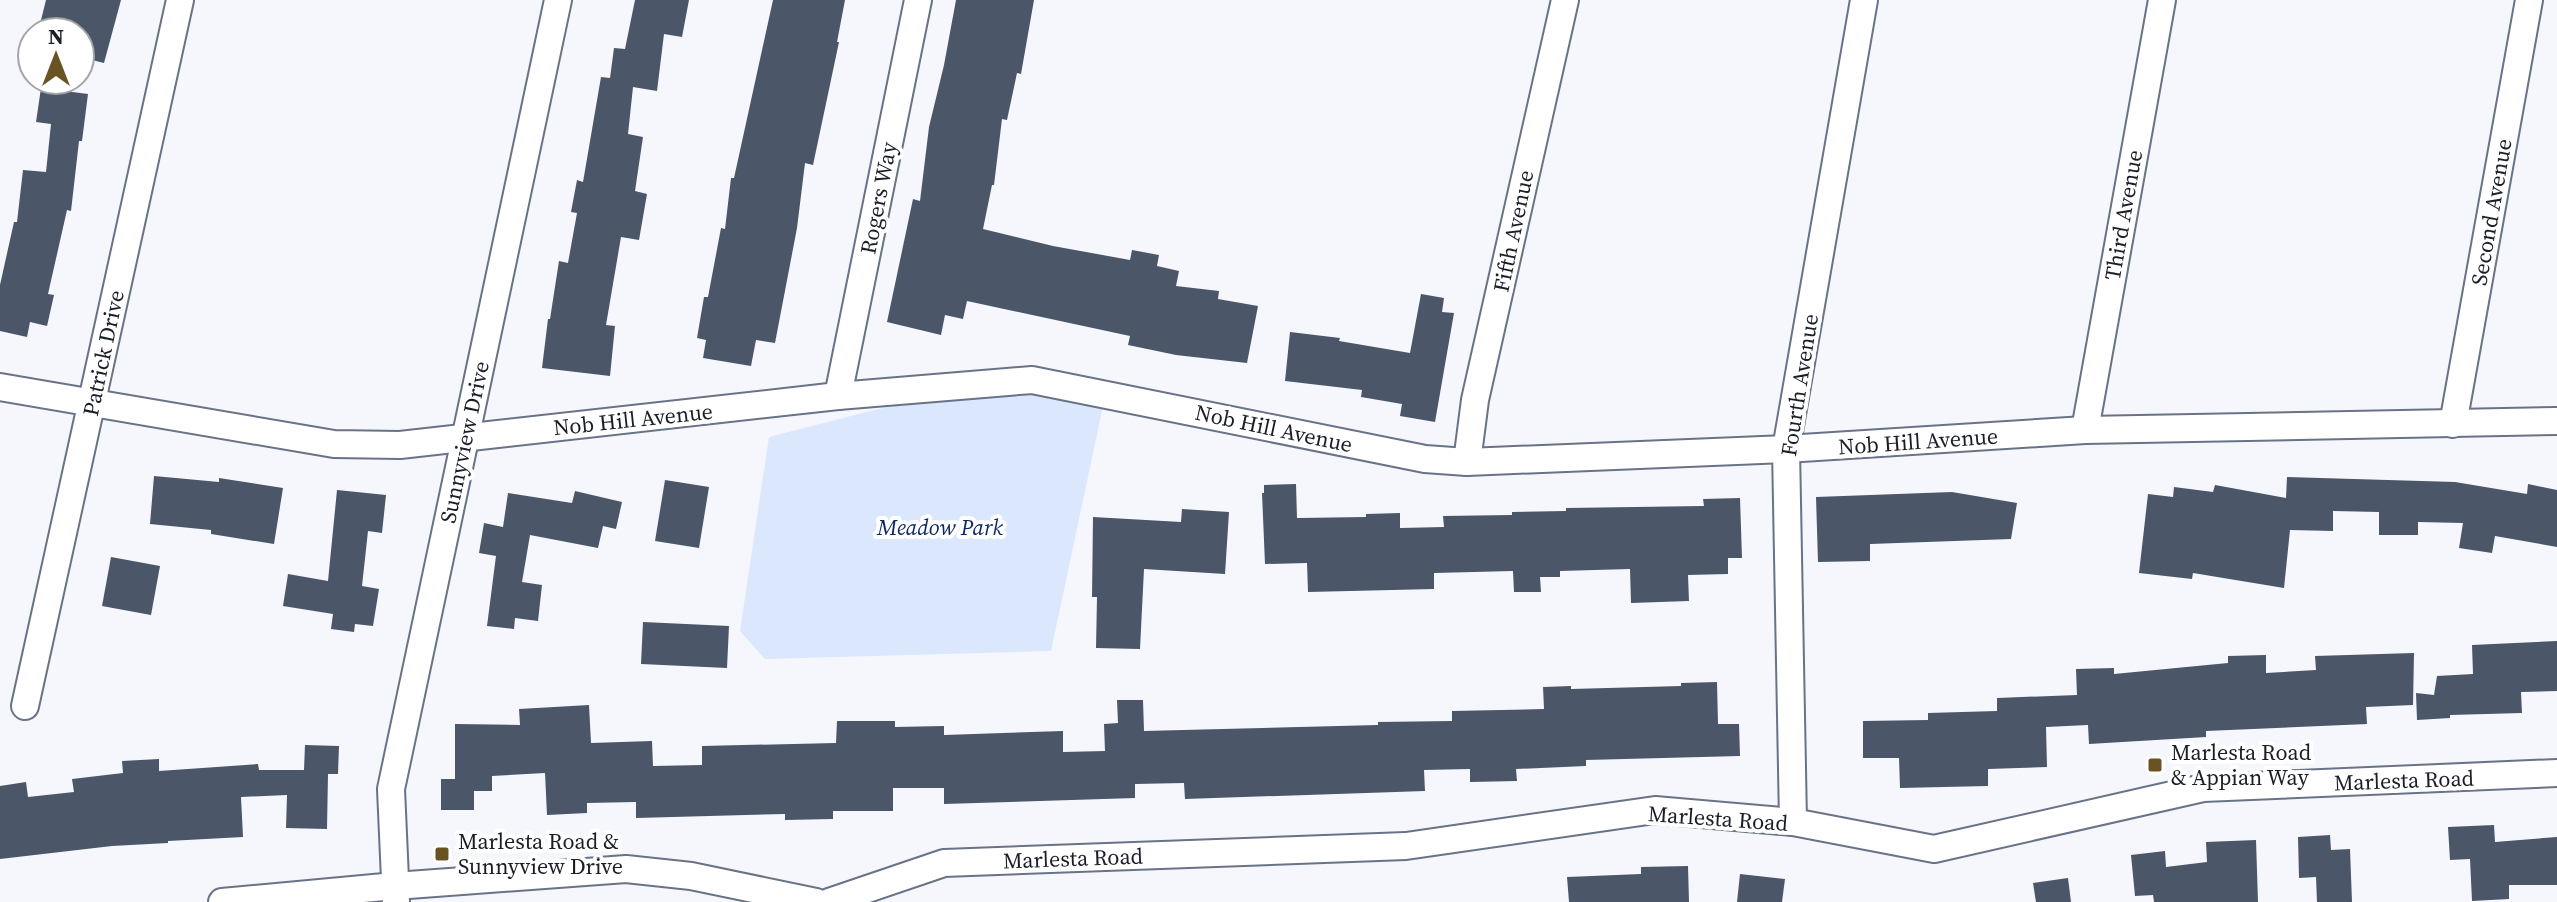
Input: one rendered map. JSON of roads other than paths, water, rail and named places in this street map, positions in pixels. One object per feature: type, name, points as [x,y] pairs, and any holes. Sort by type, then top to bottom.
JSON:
[{"type":"street","name":"Patrick Drive","points":[[25,706],[180,0]]},
{"type":"street","name":"Sunnyview Drive","points":[[395,894],[391,789],[558,0]]},
{"type":"street","name":"Rogers Way","points":[[838,396],[918,0]]},
{"type":"street","name":"Fifth Avenue","points":[[1467,462],[1475,400],[1565,0]]},
{"type":"street","name":"Fourth Avenue","points":[[1793,822],[1786,449],[1864,0]]},
{"type":"street","name":"Third Avenue","points":[[2085,430],[2162,0]]},
{"type":"street","name":"Second Avenue","points":[[2453,424],[2529,0]]},
{"type":"street","name":"Nob Hill Avenue","points":[[0,387],[334,444],[400,445],[838,396],[1032,380],[1425,459],[1467,462],[1786,449],[2085,430],[2557,421]]},
{"type":"street","name":"Marlesta Road","points":[[829,902],[944,863],[1406,846],[1655,810],[1793,822],[1934,849],[2203,788],[2557,773]]},
{"type":"street","points":[[222,902],[395,894],[626,869],[691,876],[816,902]]},
{"type":"place","name":"Marlesta Road & Appian Way","points":[[2155,765]]},
{"type":"place","name":"Marlesta Road & Sunnyview Drive","points":[[442,854]]},
{"type":"park label","name":"Meadow Park","points":[[940,527]]}]
